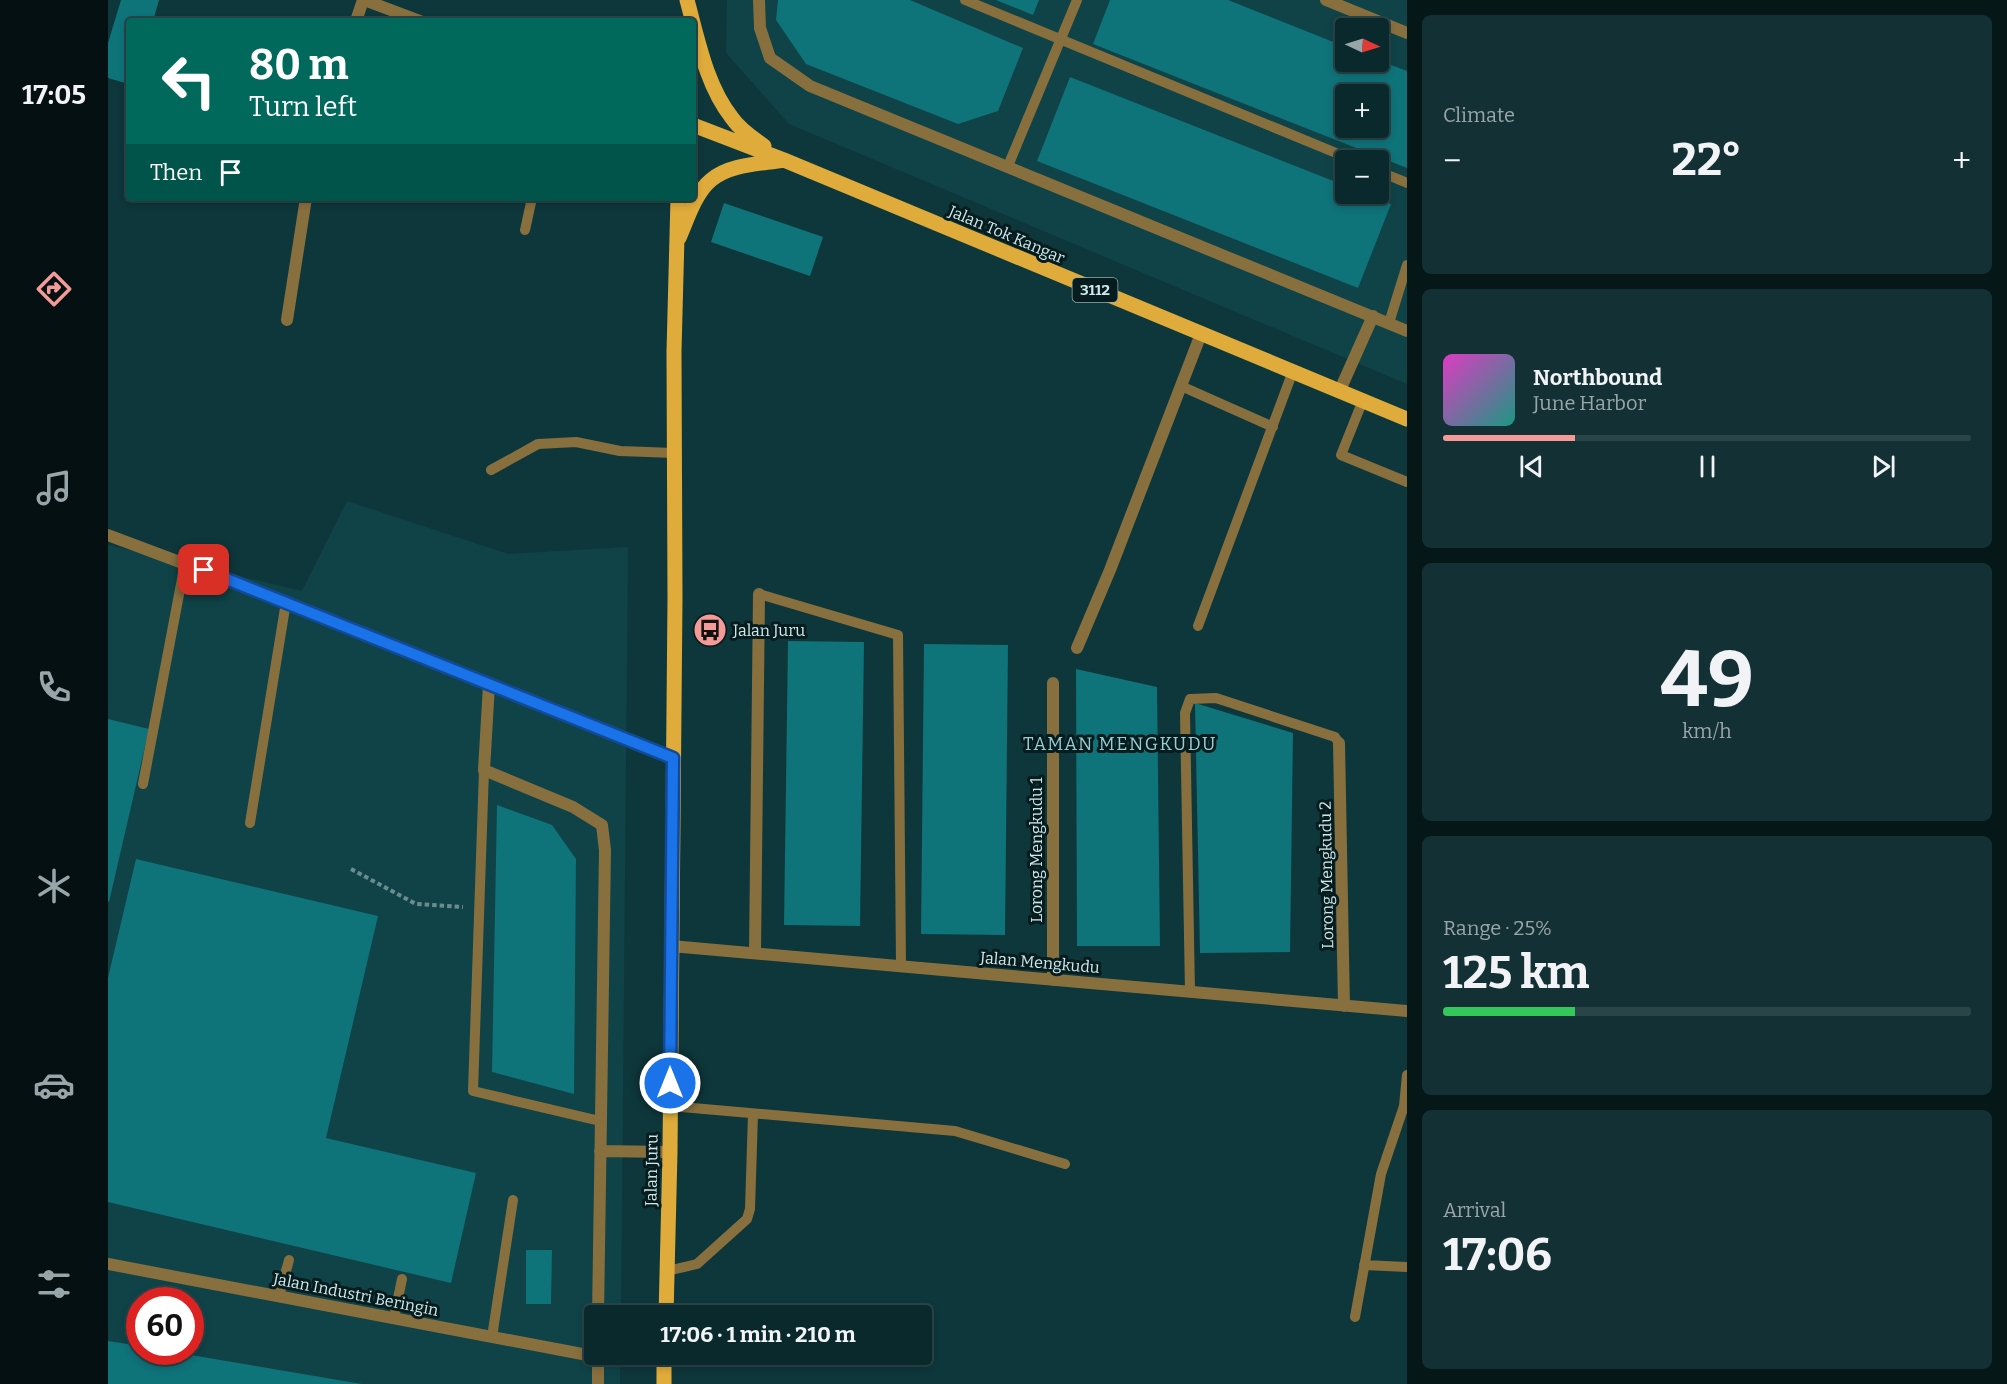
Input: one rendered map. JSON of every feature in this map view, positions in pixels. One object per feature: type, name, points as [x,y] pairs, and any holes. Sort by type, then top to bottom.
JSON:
[{"type":"main road","points":[[686,0],[691,18]]},
{"type":"main road","points":[[696,35],[708,77],[732,118],[746,133],[784,159]]},
{"type":"main road","name":"Jalan Tok Kangar","points":[[696,126],[784,159],[1407,419]]},
{"type":"main road","points":[[676,244],[698,197],[709,181],[720,173],[784,159]]},
{"type":"main road","name":"Jalan Juru","points":[[666,1305],[670,1152],[678,201]]},
{"type":"main road","points":[[664,1365],[664,1384]]},
{"type":"street","points":[[357,18],[363,0],[412,18]]},
{"type":"street","points":[[685,18],[686,0]]},
{"type":"street","points":[[759,0],[760,28],[770,58],[810,86],[1407,331]]},
{"type":"street","points":[[1326,0],[1407,33]]},
{"type":"street","points":[[287,320],[306,201]]},
{"type":"street","points":[[1340,390],[1373,316]]},
{"type":"street","points":[[1077,648],[1110,570],[1201,334]]},
{"type":"street","points":[[108,535],[286,602],[673,758]]},
{"type":"street","points":[[754,953],[759,594]]},
{"type":"street","name":"Lorong Mengkudu 1","points":[[1053,683],[1053,980]]},
{"type":"street","points":[[489,685],[484,770],[573,807],[603,825],[605,850],[598,1305]]},
{"type":"street","name":"Lorong Mengkudu 2","points":[[1340,743],[1344,1006]]},
{"type":"street","name":"Jalan Mengkudu","points":[[671,946],[1407,1011]]},
{"type":"street","points":[[600,1151],[670,1152]]},
{"type":"street","name":"Jalan Industri Beringin","points":[[108,1264],[584,1353]]},
{"type":"street","points":[[598,1365],[598,1384]]},
{"type":"lane","points":[[965,0],[1335,153]]},
{"type":"lane","points":[[1008,166],[1077,0]]},
{"type":"lane","points":[[1389,176],[1407,183]]},
{"type":"lane","points":[[525,230],[531,201]]},
{"type":"lane","points":[[1389,323],[1407,265]]},
{"type":"lane","points":[[1198,626],[1293,371]]},
{"type":"lane","points":[[1181,386],[1273,427]]},
{"type":"lane","points":[[1363,400],[1341,455],[1407,482]]},
{"type":"lane","points":[[491,470],[538,444],[576,442],[620,451],[674,453]]},
{"type":"lane","points":[[143,784],[185,563]]},
{"type":"lane","points":[[759,594],[898,635],[901,966]]},
{"type":"lane","points":[[250,823],[286,602]]},
{"type":"lane","points":[[1190,992],[1185,713],[1190,699],[1216,698],[1335,737],[1340,743]]},
{"type":"lane","points":[[484,770],[473,1091],[600,1121]]},
{"type":"lane","points":[[1355,1317],[1381,1174],[1404,1106],[1407,1075]]},
{"type":"lane","points":[[670,1106],[956,1131],[1065,1164]]},
{"type":"lane","points":[[667,1271],[697,1263],[747,1219],[750,1209],[753,1114]]},
{"type":"lane","points":[[492,1337],[513,1200]]},
{"type":"lane","points":[[279,1296],[289,1260]]},
{"type":"lane","points":[[1364,1265],[1407,1267]]},
{"type":"lane","points":[[394,1318],[402,1279]]},
{"type":"path","points":[[351,869],[416,904],[479,908]]},
{"type":"shaded area","points":[[727,0],[1407,0],[1407,384],[789,124],[726,53]]},
{"type":"shaded area","points":[[347,501],[508,554],[628,547],[621,1305],[584,1305],[584,1365],[620,1365],[620,1384],[108,1384],[108,545],[302,591]]},
{"type":"building","points":[[121,0],[159,0],[154,18],[126,18],[126,83],[108,78],[108,43]]},
{"type":"building","points":[[778,0],[910,0],[1023,48],[998,111],[958,124],[806,64],[776,20]]},
{"type":"building","points":[[996,0],[1039,0],[1033,15]]},
{"type":"building","points":[[1110,0],[1228,0],[1335,43],[1335,72],[1389,72],[1389,64],[1407,71],[1407,168],[1389,161],[1389,150],[1361,150],[1093,44]]},
{"type":"building","points":[[1070,77],[1335,182],[1335,204],[1391,204],[1358,288],[1037,161]]},
{"type":"building","points":[[724,203],[823,237],[810,276],[711,242]]},
{"type":"building","points":[[788,641],[864,642],[860,926],[784,925]]},
{"type":"building","points":[[924,644],[1008,645],[1005,935],[921,934]]},
{"type":"building","points":[[1076,669],[1157,687],[1160,946],[1077,946]]},
{"type":"building","points":[[1195,703],[1293,733],[1290,952],[1200,953]]},
{"type":"building","points":[[108,719],[149,729],[109,902],[108,901]]},
{"type":"building","points":[[497,805],[552,825],[576,859],[574,1094],[492,1072]]},
{"type":"building","points":[[136,859],[378,916],[326,1138],[476,1173],[451,1283],[108,1202],[108,978]]},
{"type":"building","points":[[526,1250],[552,1250],[551,1304],[526,1304]]},
{"type":"building","points":[[108,1341],[126,1344],[126,1365],[204,1365],[204,1357],[362,1384],[108,1384]]},
{"type":"place","name":"Jalan Juru","points":[[710,630]]},
{"type":"district","name":"TAMAN MENGKUDU","points":[[1120,744]]},
{"type":"route","points":[[204,570],[673,758],[670,1083]]}]
